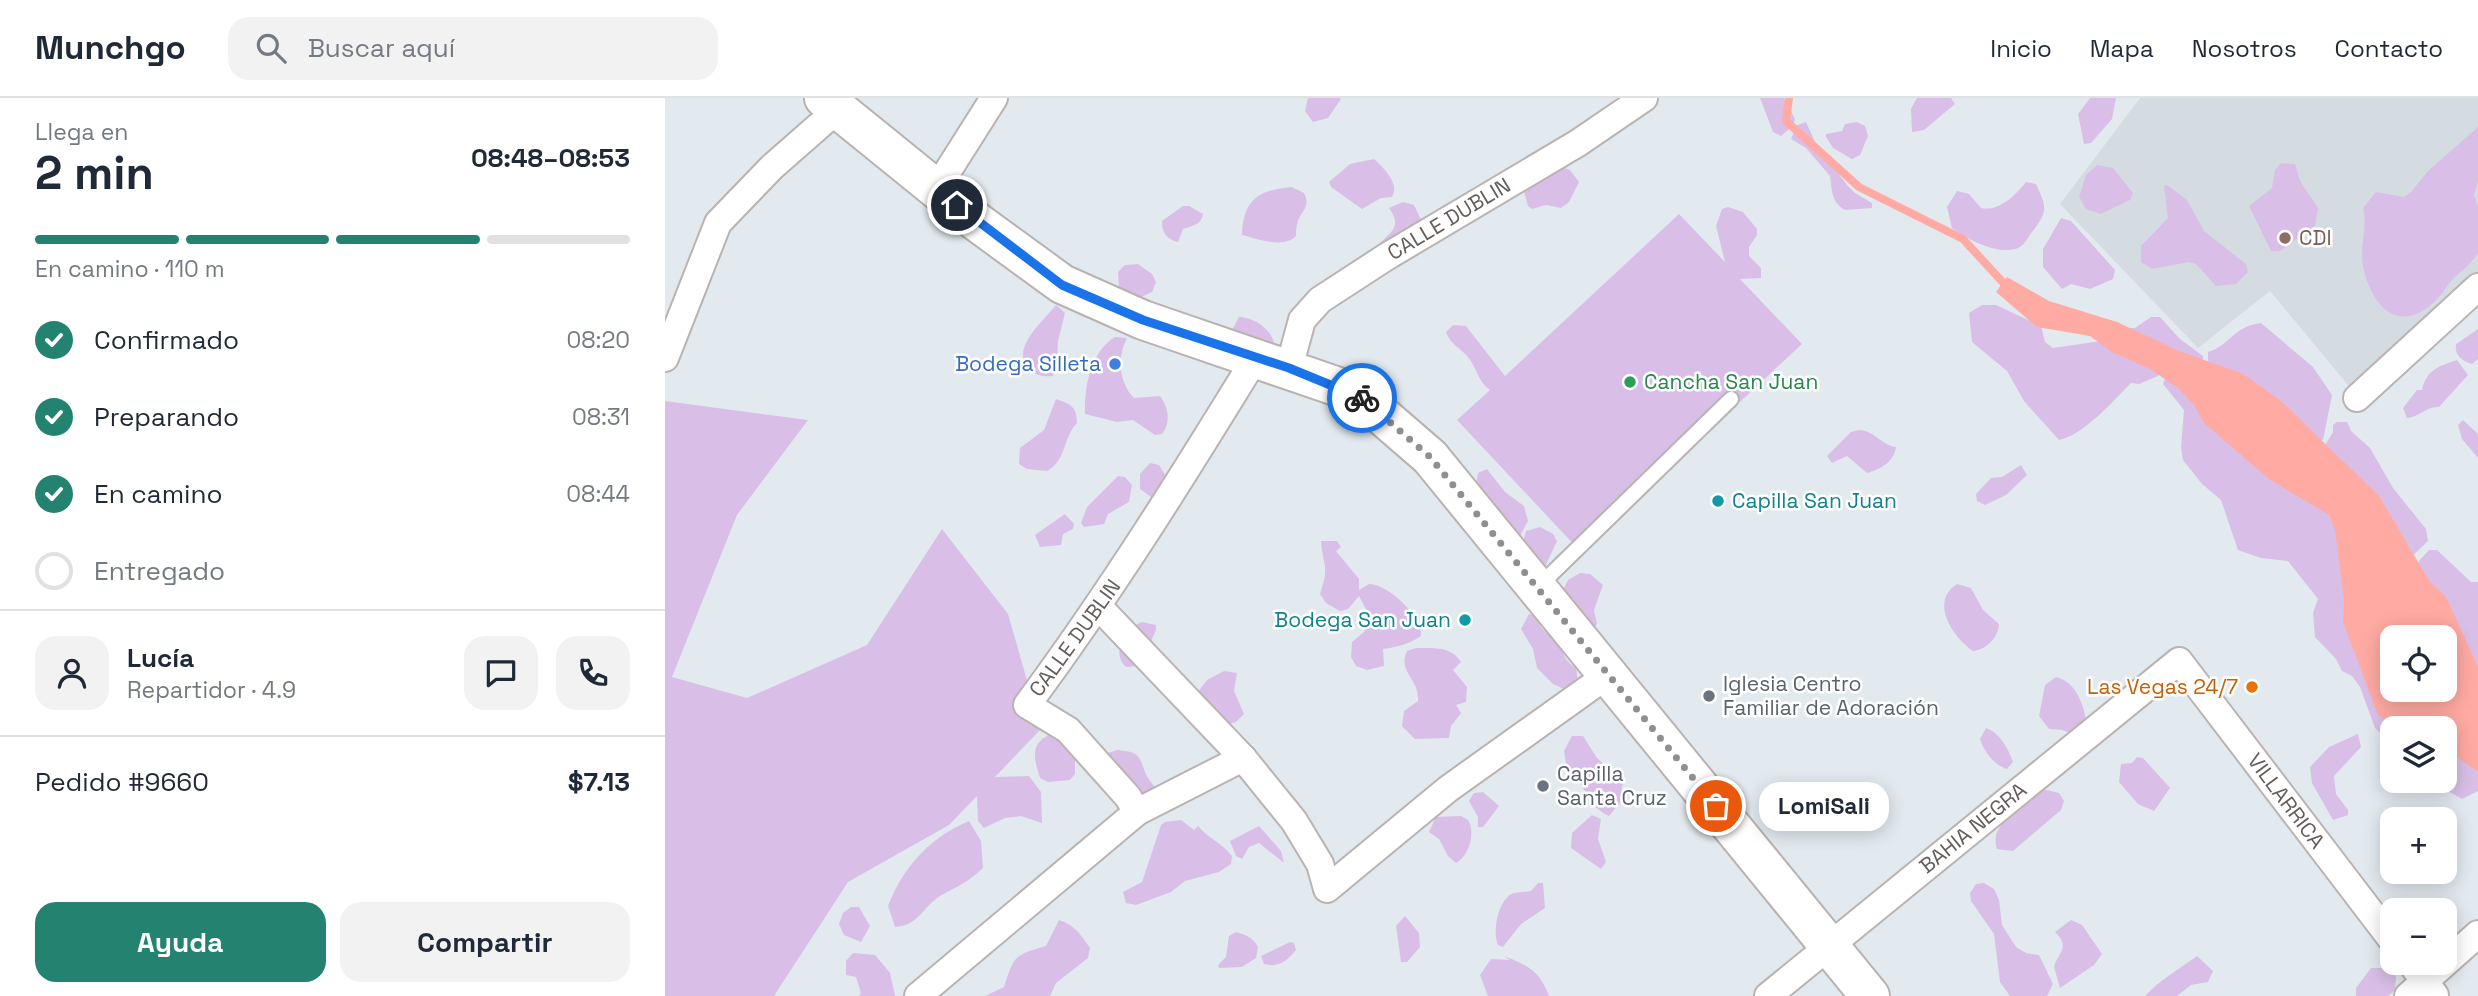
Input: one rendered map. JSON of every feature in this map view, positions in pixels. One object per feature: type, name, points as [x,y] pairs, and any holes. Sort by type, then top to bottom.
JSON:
[{"type":"main road","points":[[831,104],[977,222],[1062,285],[1143,320],[1356,393],[1430,457],[1870,996]]},
{"type":"street","points":[[937,188],[994,98]]},
{"type":"street","name":"CALLE DUBLIN","points":[[1137,813],[1128,797],[1068,730],[1027,705],[1099,607],[1189,470],[1320,300],[1578,143],[1644,98]]},
{"type":"street","points":[[665,358],[718,223],[831,104]]},
{"type":"street","points":[[2357,398],[2478,287]]},
{"type":"street","points":[[1099,607],[1243,758],[1301,832],[1320,864],[1327,888],[1448,789],[1609,674]]},
{"type":"street","name":"VILLARRICA","points":[[2179,661],[2380,924]]},
{"type":"street","name":"BAHIA NEGRA","points":[[1768,996],[2179,661]]},
{"type":"street","points":[[918,996],[1137,813],[1243,758]]},
{"type":"street","points":[[2420,984],[2478,934]]},
{"type":"lane","points":[[1538,587],[1731,399]]},
{"type":"shaded area","points":[[1308,98],[1341,99],[1328,118],[1313,122],[1305,111]]},
{"type":"shaded area","points":[[1760,98],[1784,98],[1795,119],[1792,127],[1781,136],[1773,132]]},
{"type":"shaded area","points":[[1917,98],[1951,98],[1955,104],[1924,130],[1912,132],[1911,109]]},
{"type":"shaded area","points":[[2090,98],[2116,98],[2112,119],[2091,143],[2084,144],[2078,114]]},
{"type":"shaded area","name":"CDI","points":[[2140,98],[2478,98],[2478,272],[2352,390],[2270,291],[2198,348],[2060,204]]},
{"type":"shaded area","points":[[1806,122],[1816,144],[1847,185],[1872,203],[1872,208],[1845,210],[1837,203],[1830,176],[1806,148],[1791,139],[1797,125]]},
{"type":"shaded area","points":[[1857,122],[1865,126],[1868,136],[1860,155],[1852,159],[1833,148],[1826,134],[1842,131],[1845,124]]},
{"type":"shaded area","points":[[2478,127],[2478,182],[2474,195],[2478,207],[2478,253],[2425,309],[2413,315],[2391,313],[2381,306],[2367,282],[2362,251],[2365,223],[2363,208],[2376,192],[2404,197],[2428,171]]},
{"type":"shaded area","points":[[1374,159],[1390,176],[1394,192],[1392,197],[1381,198],[1362,209],[1331,187],[1329,182],[1350,164]]},
{"type":"shaded area","points":[[2281,163],[2295,164],[2300,181],[2318,208],[2315,226],[2280,251],[2271,251],[2249,206],[2272,188],[2275,170]]},
{"type":"shaded area","points":[[2097,165],[2113,168],[2133,193],[2130,200],[2101,214],[2086,209],[2079,197],[2086,175]]},
{"type":"shaded area","points":[[1562,167],[1570,170],[1579,182],[1569,202],[1561,208],[1546,205],[1532,209],[1528,206],[1523,188],[1533,181],[1539,183],[1551,171]]},
{"type":"shaded area","points":[[2026,182],[2036,184],[2044,209],[2041,219],[2025,243],[2018,248],[1992,248],[1952,228],[1947,207],[1957,191],[1969,194],[1981,208],[1988,209],[2007,201]]},
{"type":"shaded area","points":[[2167,185],[2187,200],[2204,231],[2246,264],[2248,272],[2236,284],[2216,286],[2196,264],[2189,262],[2152,269],[2141,262],[2141,246],[2168,218],[2164,186]]},
{"type":"shaded area","points":[[1292,187],[1304,193],[1307,203],[1298,220],[1296,236],[1291,240],[1277,242],[1242,235],[1245,213],[1255,199],[1270,191]]},
{"type":"shaded area","points":[[1403,202],[1414,205],[1424,226],[1421,251],[1404,260],[1383,252],[1380,243],[1394,227],[1395,219],[1389,208]]},
{"type":"shaded area","points":[[1183,206],[1189,206],[1203,214],[1198,223],[1183,229],[1178,242],[1166,235],[1162,221]]},
{"type":"shaded area","name":"Cancha San Juan","points":[[1728,207],[1743,212],[1757,229],[1757,235],[1749,247],[1749,256],[1761,268],[1761,278],[1740,279],[1802,344],[1580,551],[1457,420],[1490,390],[1468,357],[1446,332],[1453,325],[1466,326],[1505,376],[1679,214],[1725,262],[1716,226],[1722,209]]},
{"type":"shaded area","points":[[2061,218],[2071,221],[2115,270],[2113,279],[2090,289],[2071,284],[2062,289],[2043,267],[2043,249]]},
{"type":"shaded area","points":[[1138,264],[1152,274],[1156,282],[1152,292],[1137,299],[1119,290],[1118,272],[1125,265]]},
{"type":"shaded area","points":[[2007,277],[2049,301],[2117,322],[2179,351],[2243,374],[2281,401],[2379,496],[2430,582],[2446,597],[2478,667],[2478,772],[2457,757],[2457,716],[2378,715],[2343,622],[2344,600],[2338,552],[2335,530],[2329,515],[2269,479],[2203,422],[2195,406],[2178,388],[2150,369],[2112,352],[2090,336],[2037,327],[1996,292]]},
{"type":"shaded area","points":[[1056,305],[1065,313],[1058,341],[1057,367],[1053,376],[1038,375],[1024,362],[1024,349],[1033,331]]},
{"type":"shaded area","points":[[1982,305],[1996,305],[2041,326],[2045,342],[2053,348],[2101,341],[2160,372],[2158,376],[2139,384],[2131,383],[2088,425],[2059,440],[2024,401],[2007,371],[1972,342],[1969,313]]},
{"type":"shaded area","points":[[1239,317],[1251,319],[1263,326],[1271,336],[1274,347],[1232,330]]},
{"type":"shaded area","points":[[2151,317],[2160,317],[2180,339],[2203,356],[2203,364],[2126,328],[2135,328]]},
{"type":"shaded area","points":[[2261,323],[2313,367],[2332,395],[2323,440],[2311,438],[2221,374],[2208,361],[2208,352],[2244,328]]},
{"type":"shaded area","points":[[2478,329],[2478,359],[2472,364],[2459,357],[2456,344]]},
{"type":"shaded area","points":[[1115,337],[1127,338],[1122,353],[1121,370],[1129,392],[1134,398],[1160,396],[1163,401],[1168,420],[1162,434],[1155,435],[1133,420],[1117,422],[1085,414],[1091,370],[1100,351]]},
{"type":"shaded area","points":[[2457,360],[2468,375],[2439,407],[2407,418],[2403,408],[2417,390],[2422,390],[2430,373]]},
{"type":"shaded area","points":[[2167,374],[2300,459],[2386,625],[2380,625],[2380,702],[2395,702],[2399,716],[2380,716],[2380,733],[2375,728],[2360,687],[2352,676],[2342,671],[2336,659],[2315,637],[2313,613],[2318,599],[2288,561],[2261,558],[2238,550],[2221,500],[2202,484],[2183,460],[2181,447],[2184,410],[2163,384]]},
{"type":"shaded area","points":[[1056,399],[1072,406],[1077,423],[1053,466],[1047,471],[1027,469],[1019,464],[1020,448],[1044,430]]},
{"type":"shaded area","points":[[665,401],[808,420],[737,515],[672,677],[747,698],[867,645],[942,529],[1008,614],[1041,729],[995,777],[1029,776],[1041,792],[1042,823],[1021,816],[1005,818],[984,828],[978,821],[977,796],[949,825],[848,882],[774,996],[665,996]]},
{"type":"shaded area","points":[[2463,420],[2478,434],[2478,458],[2462,439],[2458,425]]},
{"type":"shaded area","points":[[2337,422],[2347,422],[2351,431],[2370,448],[2393,488],[2426,529],[2428,541],[2407,561],[2323,448]]},
{"type":"shaded area","points":[[1851,432],[1869,432],[1886,444],[1896,447],[1893,457],[1886,464],[1867,473],[1847,456],[1832,463],[1827,456]]},
{"type":"shaded area","points":[[1150,463],[1159,465],[1167,478],[1155,500],[1140,489],[1140,474]]},
{"type":"shaded area","points":[[2021,465],[2027,475],[2006,495],[1985,505],[1977,501],[1976,494],[1991,478],[2002,477]]},
{"type":"shaded area","points":[[1487,469],[1505,492],[1524,506],[1528,521],[1520,536],[1513,536],[1475,489],[1478,473]]},
{"type":"shaded area","points":[[1118,476],[1125,477],[1132,485],[1129,502],[1108,514],[1104,524],[1084,527],[1081,523],[1087,507]]},
{"type":"shaded area","points":[[1065,514],[1074,524],[1073,529],[1063,534],[1061,545],[1040,547],[1035,535]]},
{"type":"shaded area","points":[[1540,527],[1553,534],[1557,541],[1544,569],[1523,542],[1526,531]]},
{"type":"shaded area","points":[[1321,541],[1337,541],[1341,547],[1336,551],[1359,579],[1359,590],[1369,584],[1385,589],[1403,603],[1416,620],[1421,636],[1403,645],[1383,649],[1384,666],[1367,670],[1356,666],[1351,657],[1352,642],[1364,632],[1370,617],[1359,596],[1348,609],[1340,611],[1326,603],[1320,594],[1325,571]]},
{"type":"shaded area","points":[[2429,550],[2437,550],[2471,582],[2478,582],[2478,681],[2457,643],[2457,625],[2447,625],[2416,570],[2419,561]]},
{"type":"shaded area","points":[[1580,573],[1590,574],[1603,585],[1594,610],[1597,624],[1594,630],[1562,592],[1568,580]]},
{"type":"shaded area","points":[[1957,584],[1971,588],[1983,610],[1999,624],[1994,638],[1978,650],[1973,651],[1965,645],[1947,619],[1945,600],[1949,591]]},
{"type":"shaded area","points":[[1529,614],[1538,617],[1543,630],[1556,641],[1567,660],[1576,668],[1578,681],[1566,690],[1553,684],[1537,668],[1533,649],[1521,629]]},
{"type":"shaded area","points":[[1142,622],[1156,625],[1156,630],[1140,666],[1126,667],[1119,655],[1122,641],[1131,629]]},
{"type":"shaded area","points":[[1416,648],[1447,651],[1461,662],[1453,670],[1467,687],[1466,702],[1456,705],[1461,713],[1451,726],[1449,738],[1415,739],[1402,726],[1404,711],[1418,701],[1416,687],[1405,665],[1407,651]]},
{"type":"shaded area","points":[[1224,671],[1237,673],[1234,691],[1244,714],[1236,722],[1224,725],[1197,693],[1207,680]]},
{"type":"shaded area","points":[[2056,677],[2069,684],[2079,696],[2087,727],[2080,737],[2062,730],[2049,729],[2039,716],[2045,685]]},
{"type":"shaded area","points":[[2445,702],[2453,702],[2478,742],[2478,791],[2462,799],[2452,793],[2457,793],[2457,716],[2445,716]]},
{"type":"shaded area","points":[[1986,728],[1999,737],[2009,751],[2013,762],[2007,769],[1994,761],[1984,748],[1980,739]]},
{"type":"shaded area","points":[[1058,730],[1075,754],[1075,774],[1070,780],[1048,782],[1040,778],[1035,760],[1036,748],[1043,739]]},
{"type":"shaded area","points":[[2358,734],[2361,747],[2334,776],[2336,794],[2348,810],[2348,815],[2333,820],[2312,783],[2310,767],[2329,747]]},
{"type":"shaded area","points":[[1572,736],[1583,736],[1597,758],[1623,782],[1620,803],[1609,816],[1595,806],[1577,779],[1567,770],[1564,751]]},
{"type":"shaded area","points":[[1117,750],[1137,755],[1156,789],[1157,792],[1142,804],[1103,755]]},
{"type":"shaded area","points":[[2137,757],[2143,758],[2170,788],[2154,811],[2138,804],[2119,782],[2121,764],[2132,763]]},
{"type":"shaded area","points":[[2043,789],[2059,793],[2064,801],[2061,810],[2013,851],[1997,849],[1998,830],[2003,822]]},
{"type":"shaded area","points":[[1483,792],[1499,806],[1483,827],[1478,827],[1478,817],[1469,801],[1474,793]]},
{"type":"shaded area","points":[[1592,815],[1601,819],[1598,839],[1606,862],[1601,869],[1571,848],[1572,833]]},
{"type":"shaded area","points":[[1461,816],[1468,820],[1471,837],[1468,850],[1456,863],[1448,856],[1439,839],[1429,832],[1436,817]]},
{"type":"shaded area","points":[[1181,820],[1194,830],[1198,826],[1224,848],[1232,856],[1231,864],[1219,872],[1185,881],[1171,892],[1136,905],[1126,903],[1123,892],[1142,882],[1161,825]]},
{"type":"shaded area","points":[[969,821],[981,841],[983,868],[967,881],[934,900],[915,920],[895,927],[888,906],[910,866],[930,845]]},
{"type":"shaded area","points":[[1259,826],[1281,851],[1284,863],[1259,843],[1249,847],[1242,859],[1236,856],[1230,841]]},
{"type":"shaded area","points":[[1538,883],[1543,883],[1545,908],[1521,924],[1503,947],[1498,945],[1496,924],[1504,901],[1514,893],[1531,891]]},
{"type":"shaded area","points":[[1984,883],[1994,889],[1999,900],[2002,925],[2016,947],[2026,953],[2039,955],[2053,984],[2047,996],[2010,996],[2000,982],[1994,934],[1971,901],[1970,893],[1976,884]]},
{"type":"shaded area","points":[[851,907],[859,907],[870,926],[861,942],[844,935],[839,924],[843,913]]},
{"type":"shaded area","points":[[1405,916],[1419,933],[1420,947],[1407,962],[1401,962],[1396,926]]},
{"type":"shaded area","points":[[1059,920],[1073,928],[1084,939],[1090,948],[1088,958],[1056,983],[1050,996],[985,996],[1004,987],[1010,968],[1017,958],[1046,946]]},
{"type":"shaded area","points":[[2071,920],[2082,925],[2102,954],[2094,965],[2060,988],[2054,967],[2063,946],[2055,932]]},
{"type":"shaded area","points":[[1236,932],[1249,937],[1256,944],[1256,958],[1242,967],[1219,968],[1218,965],[1226,957],[1229,936]]},
{"type":"shaded area","points":[[1290,942],[1294,943],[1296,950],[1282,963],[1264,964],[1261,956]]},
{"type":"shaded area","points":[[853,953],[875,955],[890,973],[895,996],[859,996],[861,993],[856,977],[846,975],[846,961]]},
{"type":"shaded area","points":[[1504,956],[1532,970],[1549,996],[1488,996],[1480,975],[1491,959],[1510,960]]},
{"type":"shaded area","points":[[2197,956],[2213,971],[2208,982],[2191,985],[2177,996],[2145,996],[2163,980]]},
{"type":"shaded area","points":[[2371,968],[2380,968],[2380,975],[2396,977],[2395,990],[2388,996],[2356,996],[2356,988]]},
{"type":"waterway","points":[[1789,98],[1786,121],[1859,187],[1963,239],[2008,288]]},
{"type":"way so far","points":[[1362,398],[1430,457],[1716,806]]},
{"type":"place","name":"CDI","points":[[2285,238]]},
{"type":"place","name":"Bodega Silleta","points":[[1115,364]]},
{"type":"place","name":"Cancha San Juan","points":[[1630,382]]},
{"type":"place","name":"Capilla San Juan","points":[[1718,501]]},
{"type":"place","name":"Bodega San Juan","points":[[1465,620]]},
{"type":"place","name":"Las Vegas 24/7","points":[[2252,687]]},
{"type":"place","name":"Iglesia Centro Familiar de Adoración","points":[[1709,696]]},
{"type":"place","name":"Capilla Santa Cruz","points":[[1543,786]]},
{"type":"place","name":"LomiSali","points":[[1716,806]]},
{"type":"route","points":[[957,205],[1062,285],[1143,320],[1289,368],[1356,393],[1362,398]]}]
